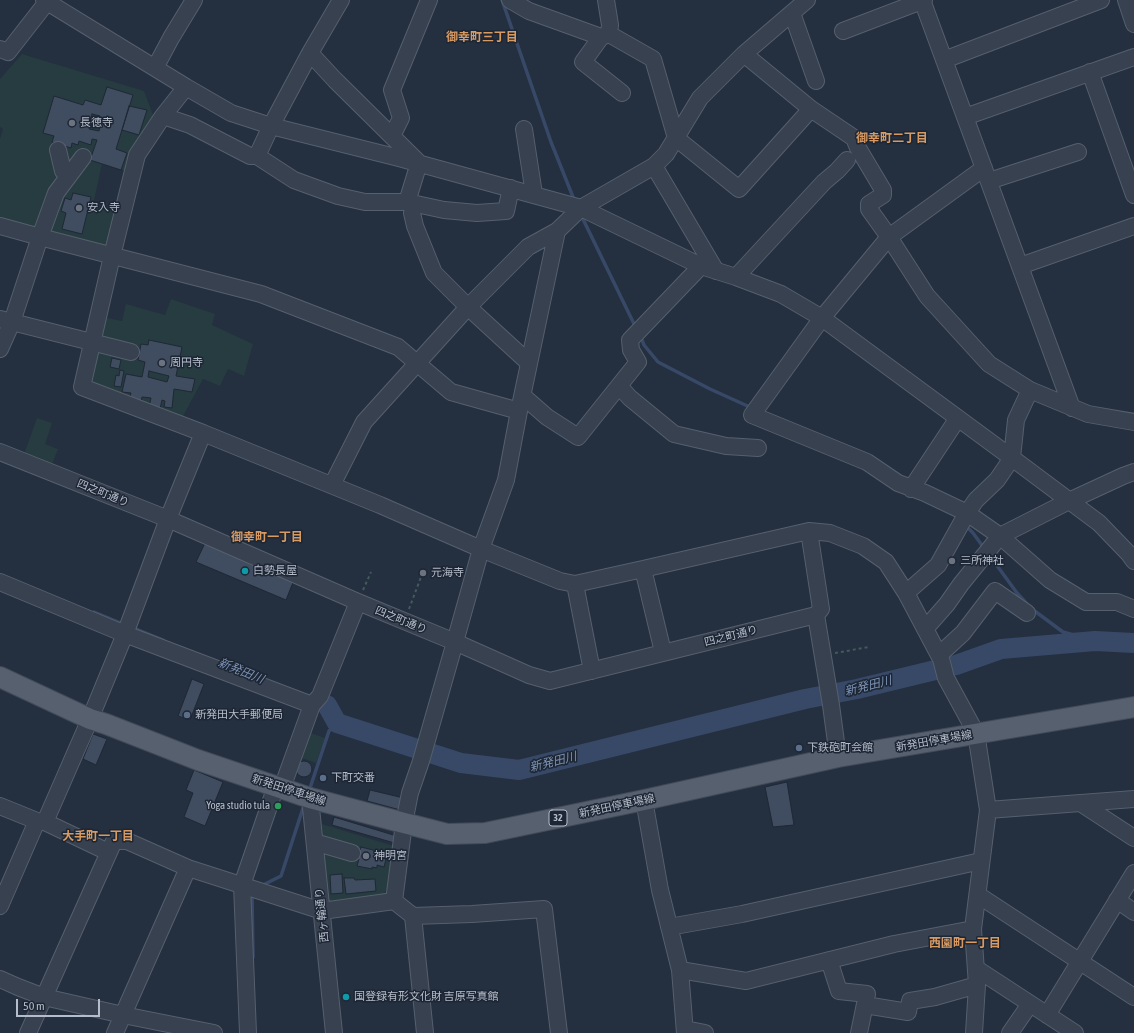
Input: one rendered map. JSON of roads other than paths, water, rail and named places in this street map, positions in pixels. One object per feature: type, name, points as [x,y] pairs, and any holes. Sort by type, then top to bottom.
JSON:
[{"type":"main road","name":"新発田停車場線","points":[[0,677],[90,719],[198,760],[310,798],[447,834],[485,834],[838,757],[1134,707]]},
{"type":"street","points":[[154,68],[194,0]]},
{"type":"street","points":[[257,156],[270,126],[341,0]]},
{"type":"street","points":[[392,136],[401,118],[392,90],[429,0]]},
{"type":"street","points":[[510,0],[529,11],[605,36],[653,59],[676,138],[738,189],[811,109]]},
{"type":"street","points":[[606,0],[610,25],[605,36],[583,62],[622,92]]},
{"type":"street","points":[[332,486],[364,422],[416,363],[468,308],[528,247],[557,231],[581,208],[654,166],[666,154],[700,98],[744,54],[807,0]]},
{"type":"street","points":[[843,31],[923,0],[1072,408]]},
{"type":"street","points":[[944,60],[1100,0]]},
{"type":"street","points":[[1126,0],[1134,24]]},
{"type":"street","points":[[0,49],[8,52],[45,1],[154,68],[231,112],[270,126],[419,163],[581,208],[709,268],[781,294],[822,318],[1099,523],[1129,554],[1134,562]]},
{"type":"street","points":[[792,13],[816,81]]},
{"type":"street","points":[[310,53],[335,80],[419,163]]},
{"type":"street","points":[[744,54],[811,109],[854,138],[858,148],[883,190],[883,195],[869,204],[869,209],[927,296],[989,364],[1030,390],[1072,408],[1088,414],[1134,422]]},
{"type":"street","points":[[966,117],[1134,57]]},
{"type":"street","points":[[1090,72],[1134,195]]},
{"type":"street","points":[[186,87],[163,116],[138,155],[112,256],[82,387],[203,433],[380,505],[481,549],[560,581],[575,584],[809,531],[830,534],[863,546],[886,562],[906,593],[940,657],[946,678],[976,733],[988,810],[973,929],[977,977],[974,1033]]},
{"type":"street","points":[[163,116],[190,125],[250,156],[257,156],[294,180],[338,196],[365,202],[410,202],[444,210],[477,213],[506,211],[511,188]]},
{"type":"street","points":[[524,129],[534,194]]},
{"type":"street","points":[[58,150],[63,171],[68,177]]},
{"type":"street","points":[[1078,152],[986,175],[956,187],[889,237],[822,318],[752,415],[867,462],[898,483],[925,493],[967,513],[1000,536],[1050,580],[1086,602],[1117,602],[1134,609]]},
{"type":"street","points":[[0,349],[6,321],[40,238],[56,193],[83,157]]},
{"type":"street","points":[[736,277],[824,182],[847,160]]},
{"type":"street","points":[[419,163],[410,202],[415,226],[434,273],[468,308],[530,363]]},
{"type":"street","points":[[654,166],[709,268]]},
{"type":"street","points":[[0,226],[40,238],[261,294],[398,347],[451,392],[521,403],[547,417],[578,437],[638,362],[631,350],[630,340],[709,268]]},
{"type":"street","points":[[1020,266],[1134,226]]},
{"type":"street","points":[[394,901],[404,823],[410,794],[421,761],[481,549],[506,480],[557,231]]},
{"type":"street","points":[[6,321],[131,352]]},
{"type":"street","points":[[619,386],[630,398],[674,434],[726,446],[758,448]]},
{"type":"street","points":[[906,593],[938,565],[967,513],[976,500],[997,480],[1012,458],[1016,420],[1030,390]]},
{"type":"street","points":[[911,489],[958,418]]},
{"type":"street","points":[[0,906],[90,719],[127,629],[168,519],[203,433]]},
{"type":"street","name":"四之町通り","points":[[0,452],[168,519],[529,675],[550,681],[816,615]]},
{"type":"street","points":[[925,629],[947,604],[961,584],[1000,536],[1069,501],[1134,472]]},
{"type":"street","points":[[809,531],[821,609],[816,615],[838,757]]},
{"type":"street","points":[[644,569],[663,652]]},
{"type":"street","points":[[0,582],[316,700]]},
{"type":"street","points":[[575,584],[592,671]]},
{"type":"street","points":[[940,657],[963,633],[995,591],[1027,613]]},
{"type":"street","points":[[248,1033],[242,885],[279,787],[358,602]]},
{"type":"street","name":"西ヶ輪通り","points":[[310,798],[334,1033]]},
{"type":"street","points":[[644,800],[660,890],[680,970],[685,1031],[705,1033]]},
{"type":"street","points":[[988,810],[1134,800]]},
{"type":"street","points":[[1082,804],[1134,838]]},
{"type":"street","points":[[0,806],[41,822],[108,852]]},
{"type":"street","points":[[28,1033],[114,841],[127,841],[188,868],[322,911],[394,901],[413,916],[544,909],[559,1033]]},
{"type":"street","points":[[322,844],[352,853]]},
{"type":"street","points":[[669,927],[742,914],[981,861]]},
{"type":"street","points":[[115,1033],[188,868]]},
{"type":"street","points":[[1047,1015],[1134,873]]},
{"type":"street","points":[[978,895],[1134,997]]},
{"type":"street","points":[[1117,900],[1134,912]]},
{"type":"street","points":[[413,916],[425,1033]]},
{"type":"street","points":[[680,970],[746,981],[894,944],[973,929]]},
{"type":"street","points":[[829,960],[839,991],[867,994],[859,1033]]},
{"type":"street","points":[[977,977],[1030,1004],[1075,1033]]},
{"type":"street","points":[[865,1005],[908,1012],[910,1001],[935,997],[977,977]]},
{"type":"street","points":[[0,979],[44,997],[214,1033]]},
{"type":"street","points":[[1010,1033],[1030,1004]]},
{"type":"waterway","points":[[502,0],[551,142],[575,202]]},
{"type":"waterway","points":[[581,215],[636,328]]},
{"type":"waterway","points":[[640,335],[644,345],[658,362],[710,389],[752,408]]},
{"type":"waterway","points":[[965,525],[984,548]]},
{"type":"waterway","points":[[990,556],[1017,593],[1028,605]]},
{"type":"waterway","points":[[1032,609],[1063,632],[1095,641]]},
{"type":"waterway","name":"新発田川","points":[[94,612],[123,624]]},
{"type":"waterway","name":"新発田川","points":[[131,627],[163,640]]},
{"type":"waterway","name":"新発田川","points":[[327,705],[337,723],[461,763],[519,770],[805,699],[857,689],[956,665],[1001,649],[1095,641],[1134,643]]},
{"type":"waterway","points":[[309,791],[329,731],[337,723]]},
{"type":"waterway","points":[[261,886],[281,876],[304,805]]},
{"type":"waterway","points":[[252,893],[253,957]]},
{"type":"place","name":"長徳寺","points":[[72,123]]},
{"type":"place","name":"安入寺","points":[[79,208]]},
{"type":"place","name":"周円寺","points":[[162,363]]},
{"type":"place","name":"三所神社","points":[[952,561]]},
{"type":"place","name":"白勢長屋","points":[[245,571]]},
{"type":"place","name":"元海寺","points":[[423,573]]},
{"type":"place","name":"新発田大手郵便局","points":[[187,715]]},
{"type":"place","name":"下鉄砲町会館","points":[[799,748]]},
{"type":"place","name":"下町交番","points":[[323,778]]},
{"type":"place","name":"Yoga studio tula","points":[[278,806]]},
{"type":"place","name":"神明宮","points":[[366,856]]},
{"type":"place","name":"国登録有形文化財 吉原写真館","points":[[346,997]]},
{"type":"district","name":"御幸町三丁目","points":[[482,37]]},
{"type":"district","name":"御幸町二丁目","points":[[892,138]]},
{"type":"district","name":"御幸町一丁目","points":[[267,537]]},
{"type":"district","name":"大手町一丁目","points":[[98,836]]},
{"type":"district","name":"西園町一丁目","points":[[965,943]]}]
